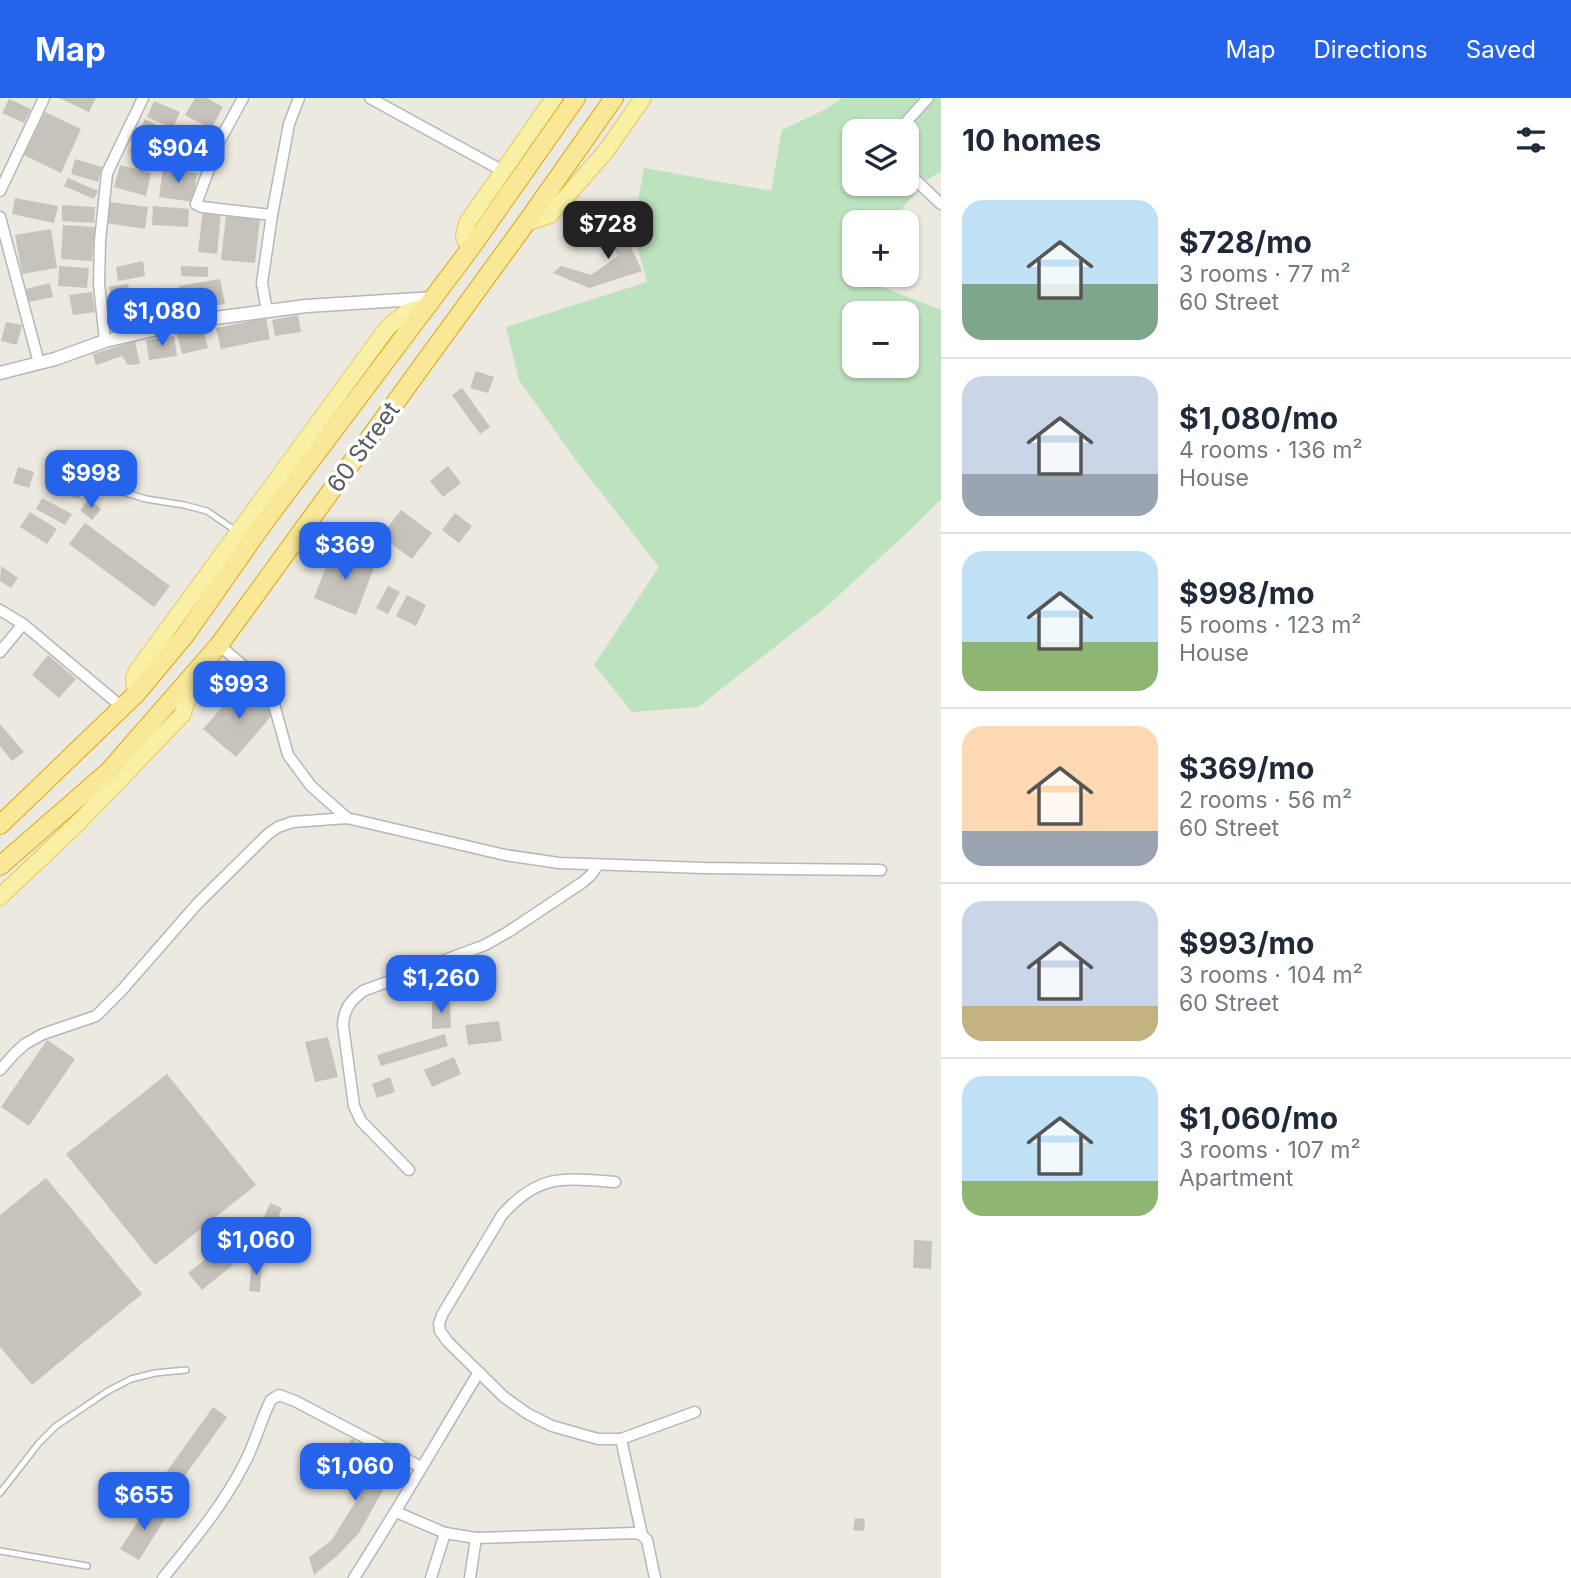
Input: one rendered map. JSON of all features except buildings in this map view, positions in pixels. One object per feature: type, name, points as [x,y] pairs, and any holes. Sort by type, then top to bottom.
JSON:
[{"type":"highway","name":"60 Street","points":[[0,825],[135,694],[186,634],[258,519],[431,302],[470,249],[526,154],[576,98]]},
{"type":"highway","name":"60 Street","points":[[0,866],[109,771],[219,645],[614,98]]},
{"type":"main road","points":[[470,249],[464,237],[467,223],[503,171],[526,154],[554,98]]},
{"type":"main road","points":[[526,223],[550,215],[606,151],[643,98]]},
{"type":"main road","points":[[135,694],[134,678],[137,671],[239,533],[258,519]]},
{"type":"main road","points":[[0,898],[76,825],[182,715],[198,670]]},
{"type":"street","points":[[0,191],[44,98]]},
{"type":"street","points":[[105,341],[99,263],[107,173],[143,98]]},
{"type":"street","points":[[243,98],[219,142],[197,204],[202,207],[272,215]]},
{"type":"street","points":[[267,311],[262,283],[272,215],[289,124],[299,98]]},
{"type":"street","points":[[370,98],[503,171]]},
{"type":"street","points":[[909,119],[928,98]]},
{"type":"street","points":[[919,183],[941,204]]},
{"type":"street","points":[[0,217],[39,363]]},
{"type":"street","points":[[1,371],[55,359],[105,341],[192,321],[306,306],[431,302]]},
{"type":"street","points":[[0,610],[23,624],[122,707]]},
{"type":"street","points":[[0,652],[23,624]]},
{"type":"street","points":[[219,645],[267,687],[288,755],[311,786],[347,818]]},
{"type":"street","points":[[0,1070],[14,1054],[43,1034],[96,1016],[198,903],[268,834],[293,822],[347,818],[505,855],[559,863],[881,870]]},
{"type":"street","points":[[409,1170],[361,1121],[354,1106],[343,1025],[347,1006],[363,991],[485,945],[583,882],[598,865]]},
{"type":"street","points":[[615,1182],[559,1179],[538,1185],[523,1194],[502,1215],[442,1315],[440,1331],[504,1397],[528,1414],[552,1426],[598,1439],[621,1439],[695,1412]]},
{"type":"street","points":[[354,1578],[479,1372]]},
{"type":"street","points":[[163,1578],[214,1514],[245,1464],[271,1400],[279,1395],[421,1467]]},
{"type":"street","points":[[621,1439],[642,1535]]},
{"type":"street","points":[[396,1512],[444,1533],[476,1538],[634,1533],[642,1535],[647,1540],[654,1578]]},
{"type":"street","points":[[431,1578],[444,1533]]},
{"type":"street","points":[[470,1578],[476,1538]]},
{"type":"lane","points":[[96,484],[146,499],[207,511],[239,533]]},
{"type":"lane","points":[[0,1493],[39,1443],[56,1426],[108,1391],[131,1379],[186,1370]]},
{"type":"lane","points":[[0,1552],[87,1566]]},
{"type":"green space","points":[[842,98],[941,98],[941,171],[919,188],[919,119],[842,119],[842,196],[912,196],[901,210],[842,210],[842,287],[882,287],[918,301],[842,301],[842,378],[919,378],[919,301],[941,310],[941,499],[826,607],[698,707],[632,712],[594,665],[659,567],[575,459],[519,380],[506,327],[647,282],[633,231],[644,168],[771,191],[782,130],[826,109]]}]
